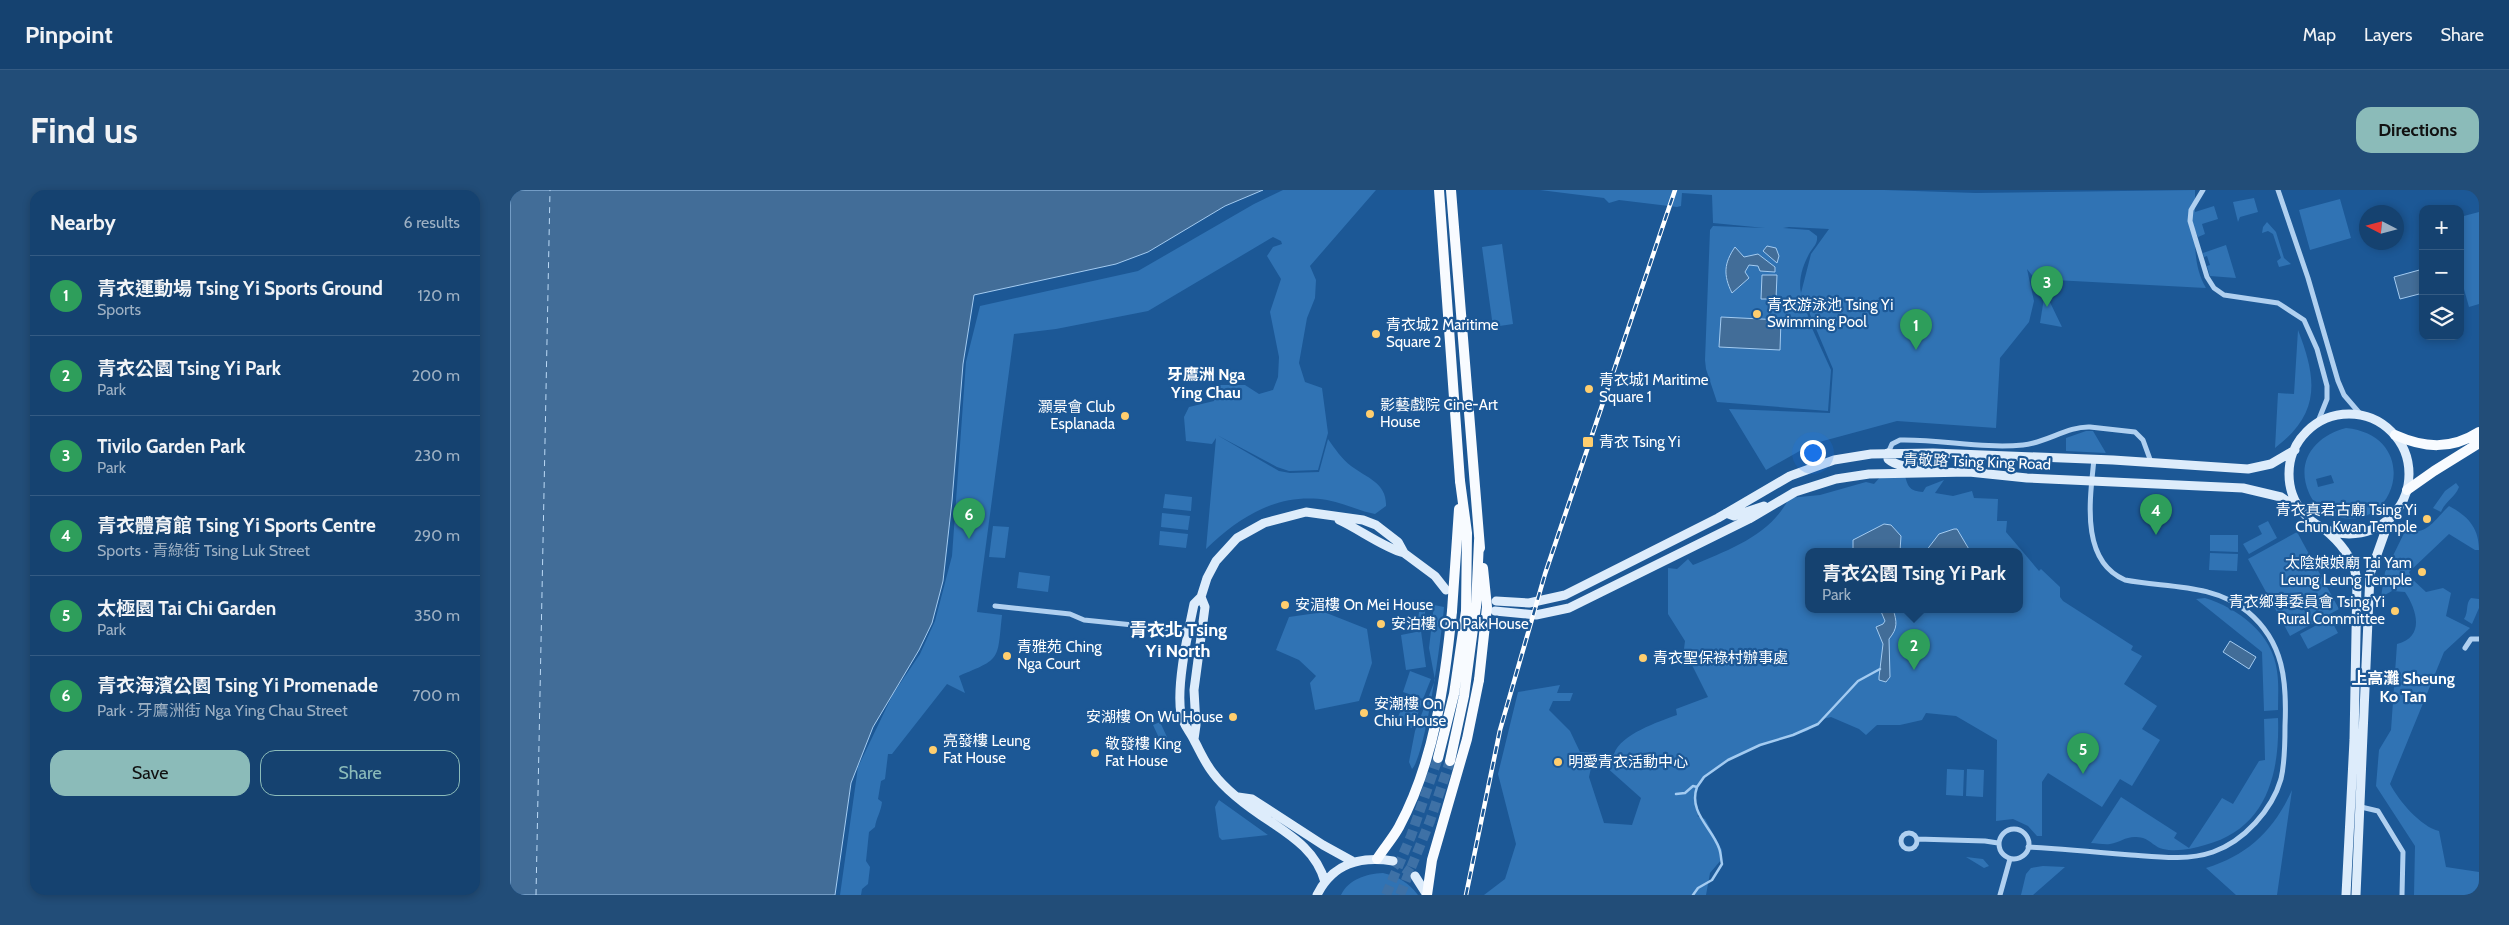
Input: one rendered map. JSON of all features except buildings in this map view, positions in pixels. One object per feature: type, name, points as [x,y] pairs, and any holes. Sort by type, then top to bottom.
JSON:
[{"type":"main road","points":[[1438,758],[1454,694],[1466,611],[1467,533],[1460,480],[1439,190]]},
{"type":"main road","points":[[1427,895],[1432,860],[1467,739],[1482,658],[1487,607],[1479,541],[1451,190]]},
{"type":"main road","points":[[2346,895],[2354,740],[2357,580],[2351,560],[2342,545],[2303,512],[2296,501],[2290,476],[2295,450],[2307,432],[2317,424],[2346,414],[2374,420],[2394,435],[2418,444],[2446,446],[2457,444],[2479,432]]},
{"type":"main road","points":[[2356,895],[2370,574],[2390,518],[2400,505],[2407,490],[2409,476],[2408,461],[2403,448],[2394,435]]},
{"type":"main road","points":[[2407,490],[2479,443]]},
{"type":"main road","name":"青敬路 Tsing King Road","points":[[1495,612],[1528,616],[1544,615],[1569,608],[1732,516],[1808,468],[1845,458],[1888,453],[2094,459],[2248,469],[2271,464],[2295,450]]},
{"type":"main road","points":[[1888,453],[1888,459],[1899,466],[1936,468],[1945,472]]},
{"type":"main road","name":"青敬路 Tsing King Road","points":[[1496,600],[1529,603],[1565,595],[1732,516],[1779,501],[1814,485],[1848,477],[1894,472],[1935,474],[1945,472],[2255,489],[2281,497],[2303,512]]},
{"type":"main road","points":[[1377,858],[1398,828],[1419,778],[1433,731],[1447,660],[1456,565],[1460,480]]},
{"type":"main road","points":[[1325,882],[1321,866],[1310,851],[1249,808],[1214,775],[1194,739],[1184,726],[1180,712],[1188,630],[1194,604],[1201,597],[1207,578],[1216,561],[1237,538],[1258,525],[1306,512],[1363,520],[1371,523],[1398,542],[1404,553],[1448,586]]},
{"type":"main road","points":[[2323,528],[2351,534],[2365,532],[2390,518]]},
{"type":"main road","points":[[1450,761],[1471,654],[1479,541]]},
{"type":"main road","points":[[1584,585],[1606,588]]},
{"type":"main road","points":[[1194,739],[1196,725],[1194,690],[1205,607],[1201,597]]},
{"type":"main road","points":[[1238,797],[1252,799],[1323,845],[1352,861]]},
{"type":"main road","points":[[1317,895],[1325,882],[1336,871],[1352,861],[1377,858],[1393,861]]},
{"type":"main road","points":[[1415,876],[1427,895]]},
{"type":"street","points":[[2203,190],[2191,210],[2190,221],[2207,277],[2214,288],[2224,295],[2235,298],[2267,299],[2285,306],[2304,320],[2317,349],[2327,386],[2327,399],[2317,424]]},
{"type":"street","points":[[2278,190],[2308,278],[2338,381],[2344,395],[2362,416]]},
{"type":"street","name":"青敬路 Tsing King Road","points":[[1888,453],[1892,444],[1900,440],[2024,445],[2055,437],[2083,426],[2128,429],[2140,436],[2152,462]]},
{"type":"street","points":[[2028,848],[2169,857],[2193,856],[2213,852],[2242,835],[2258,819],[2274,795],[2281,777],[2286,688],[2281,658],[2271,638],[2248,612],[2220,596],[2195,589],[2125,580],[2116,576],[2103,565],[2094,545],[2092,480],[2094,459]]},
{"type":"street","points":[[995,606],[1070,614],[1084,620],[1202,632]]},
{"type":"street","points":[[2465,648],[2471,639],[2479,640]]},
{"type":"street","points":[[2361,807],[2378,811],[2400,845],[2403,852],[2402,895]]},
{"type":"street","points":[[2014,829],[2026,835],[2028,848],[2024,856],[2010,859],[2000,851],[1998,843],[2002,834],[2014,829]]},
{"type":"street","points":[[1917,839],[1985,840],[1998,843]]},
{"type":"street","points":[[2000,895],[2010,859]]},
{"type":"shaded area","points":[[510,190],[1263,190],[1225,206],[1148,252],[1116,264],[974,295],[963,364],[952,501],[943,581],[932,623],[919,650],[873,727],[851,783],[835,895],[510,895]]},
{"type":"shaded area","points":[[1283,190],[1376,190],[1310,266],[1316,280],[1315,298],[1307,318],[1299,363],[1305,382],[1322,388],[1328,433],[1318,470],[1289,471],[1277,467],[1217,435],[1279,471],[1290,473],[1319,472],[1328,439],[1348,463],[1380,486],[1386,506],[1375,514],[1327,500],[1309,498],[1292,500],[1276,504],[1246,517],[1206,549],[1216,438],[1212,444],[1186,441],[1184,417],[1189,407],[1214,401],[1220,385],[1245,385],[1259,394],[1273,390],[1278,377],[1279,357],[1270,312],[1281,279],[1267,256],[1273,247],[1282,244],[1281,241],[1273,237],[1148,311],[1056,329],[1014,334],[977,612],[1002,615],[998,650],[990,661],[959,676],[965,693],[947,684],[892,754],[888,754],[885,779],[881,781],[878,799],[882,802],[875,827],[869,832],[866,861],[870,867],[868,884],[862,889],[861,895],[840,895],[858,767],[893,694],[920,654],[935,621],[952,556],[966,362],[980,306],[1138,271],[1254,204]]},
{"type":"shaded area","points":[[1540,190],[1884,190],[1976,193],[2195,190],[2195,212],[2214,206],[2218,219],[2202,224],[2205,234],[2198,237],[2195,230],[2198,267],[2206,288],[2035,279],[2027,269],[2034,301],[2029,322],[2000,358],[1996,428],[1897,421],[1812,444],[1766,470],[1729,409],[1830,413],[1833,369],[1801,293],[1811,326],[1831,370],[1828,411],[1717,402],[1706,369],[1705,360],[1710,230],[1713,226],[1765,228],[1713,223],[1712,195],[1682,193],[1681,206],[1677,207],[1619,200],[1609,203],[1604,198]],"holes":[[[1783,228],[1829,229],[1811,254],[1801,293],[1803,268],[1816,243],[1817,236],[1809,230]]]},
{"type":"shaded area","points":[[2254,198],[2258,212],[2240,217],[2238,222],[2233,202]]},
{"type":"shaded area","points":[[2340,199],[2351,238],[2310,250],[2299,210]]},
{"type":"shaded area","points":[[2479,212],[2479,304],[2469,307],[2464,289],[2464,216]]},
{"type":"shaded area","points":[[2267,222],[2276,232],[2284,258],[2291,264],[2279,267],[2277,261],[2281,258],[2273,234],[2268,231],[2262,233],[2263,227]]},
{"type":"shaded area","points":[[1502,244],[1513,324],[1493,327],[1482,247]]},
{"type":"shaded area","points":[[2226,245],[2236,278],[2210,276],[2207,266],[2210,265],[2207,256],[2204,257],[2203,253]]},
{"type":"shaded area","points":[[1767,246],[1776,248],[1779,256],[1777,263],[1763,251]]},
{"type":"shaded area","points":[[1735,247],[1744,257],[1758,254],[1775,267],[1775,272],[1760,271],[1758,266],[1749,265],[1745,272],[1749,278],[1732,293],[1727,280],[1726,269]]},
{"type":"shaded area","points":[[2419,270],[2419,294],[2400,299],[2394,277]]},
{"type":"shaded area","points":[[1762,275],[1777,275],[1776,299],[1761,299]]},
{"type":"shaded area","points":[[2045,292],[2062,327],[2040,323]]},
{"type":"shaded area","points":[[1721,317],[1781,320],[1780,350],[1719,347]]},
{"type":"shaded area","points":[[2298,330],[2309,364],[2311,394],[2308,408],[2301,422],[2275,448],[2278,393],[2294,394]]},
{"type":"shaded area","points":[[2346,428],[2370,435],[2385,447],[2393,464],[2393,481],[2387,498],[2375,511],[2359,518],[2338,517],[2329,514],[2317,505],[2311,497],[2305,481],[2306,460],[2317,444],[2335,432]],"holes":[[[2331,475],[2334,483],[2318,487],[2316,479]]]},
{"type":"shaded area","points":[[2086,431],[2093,431],[2106,453],[2066,451],[2066,438]]},
{"type":"shaded area","points":[[1881,476],[1905,476],[1910,488],[1923,492],[1926,487],[1944,480],[1935,493],[1953,496],[1972,491],[1974,498],[1998,499],[1997,521],[2007,521],[2006,532],[2020,548],[1805,548],[1805,613],[2023,613],[2023,552],[2039,571],[2041,569],[2060,587],[2060,597],[2063,601],[2133,646],[2131,650],[2142,656],[2124,684],[2157,706],[2142,729],[2160,740],[2132,786],[2120,779],[2102,807],[2048,773],[2042,782],[2042,836],[2037,836],[2028,826],[2013,819],[1996,821],[1997,740],[1956,716],[1926,713],[1922,720],[1900,725],[1877,725],[1866,735],[1859,729],[1831,717],[1823,719],[1807,731],[1760,745],[1728,760],[1704,777],[1697,787],[1695,800],[1700,814],[1697,816],[1705,819],[1722,850],[1721,860],[1710,873],[1706,895],[1484,895],[1505,879],[1516,844],[1498,774],[1518,692],[1560,685],[1557,693],[1573,693],[1570,701],[1553,701],[1549,710],[1570,731],[1580,752],[1614,754],[1624,740],[1632,735],[1677,715],[1676,709],[1708,697],[1684,649],[1685,641],[1668,614],[1668,568],[1677,569],[1688,559],[1693,565],[1747,540],[1771,522],[1789,498],[1820,495],[1866,482],[1874,484]],"holes":[[[1605,766],[1641,798],[1632,825],[1604,823],[1589,777],[1591,768]]]},
{"type":"shaded area","points":[[2456,483],[2459,487],[2457,491],[2441,512],[2433,508],[2445,491]]},
{"type":"shaded area","points":[[1165,494],[1192,497],[1191,511],[1163,508]]},
{"type":"shaded area","points":[[2449,506],[2462,514],[2475,529],[2479,550],[2475,550],[2449,534],[2409,572],[2412,579],[2426,592],[2443,588],[2451,593],[2446,616],[2470,628],[2444,652],[2390,784],[2399,798],[2418,819],[2432,829],[2439,831],[2446,867],[2479,872],[2479,895],[2414,895],[2415,846],[2376,786],[2379,750],[2391,730],[2397,644],[2412,635],[2416,622],[2413,607],[2405,592],[2392,591],[2381,597],[2385,572],[2410,521],[2415,531],[2420,531],[2433,523]]},
{"type":"shaded area","points":[[1162,513],[1190,516],[1188,530],[1161,527]]},
{"type":"shaded area","points":[[2268,521],[2277,538],[2249,554],[2243,544],[2262,534],[2258,526]]},
{"type":"shaded area","points":[[1884,524],[1891,525],[1901,536],[1900,548],[1853,548],[1853,540]]},
{"type":"shaded area","points":[[993,526],[1009,527],[1005,558],[989,557]]},
{"type":"shaded area","points":[[1957,529],[1968,548],[1928,548],[1939,534]]},
{"type":"shaded area","points":[[1160,531],[1188,534],[1186,548],[1159,545]]},
{"type":"shaded area","points":[[2297,532],[2339,609],[2290,636],[2248,559]]},
{"type":"shaded area","points":[[2210,535],[2238,535],[2238,552],[2210,551]]},
{"type":"shaded area","points":[[2210,553],[2238,554],[2237,571],[2209,570]]},
{"type":"shaded area","points":[[1019,572],[1050,576],[1048,592],[1017,588]]},
{"type":"shaded area","points":[[2205,598],[2230,608],[2252,624],[2269,645],[2277,671],[2278,710],[2264,711],[2262,652],[2196,599]]},
{"type":"shaded area","points":[[2471,598],[2479,599],[2479,608],[2472,624],[2464,619]]},
{"type":"shaded area","points":[[1420,604],[1426,604],[1423,630],[1417,629]]},
{"type":"shaded area","points":[[1434,605],[1444,607],[1435,678],[1429,648]]},
{"type":"shaded area","points":[[1324,612],[1367,629],[1372,663],[1359,701],[1315,710],[1310,683],[1316,676],[1299,660],[1276,650],[1289,617]]},
{"type":"shaded area","points":[[1882,613],[1894,613],[1895,628],[1889,639],[1890,677],[1886,682],[1879,680],[1883,644],[1876,627],[1885,621]]},
{"type":"shaded area","points":[[2330,618],[2338,633],[2308,649],[2300,634]]},
{"type":"shaded area","points":[[1421,631],[1426,667],[1406,670],[1401,635]]},
{"type":"shaded area","points":[[2230,641],[2256,657],[2249,669],[2223,652]]},
{"type":"shaded area","points":[[1410,671],[1431,679],[1423,699],[1403,692]]},
{"type":"shaded area","points":[[1434,682],[1423,741],[1412,769],[1409,762],[1415,731]]},
{"type":"shaded area","points":[[1407,695],[1423,701],[1412,728],[1396,722]]},
{"type":"shaded area","points":[[2278,718],[2276,760],[2272,779],[2265,797],[2255,813],[2242,826],[2226,837],[2184,850],[2160,848],[2146,839],[2137,837],[2110,844],[2091,843],[2121,797],[2177,833],[2174,838],[2189,848],[2222,798],[2233,804],[2259,761],[2265,760],[2264,719]]},
{"type":"shaded area","points":[[1160,722],[1167,737],[1160,740],[1153,725]]},
{"type":"shaded area","points":[[1947,769],[1964,770],[1963,796],[1946,795]]},
{"type":"shaded area","points":[[1967,769],[1984,770],[1983,797],[1966,796]]},
{"type":"shaded area","points":[[2292,790],[2277,895],[2236,895],[2206,868],[2235,856],[2258,839],[2277,817]]},
{"type":"shaded area","points":[[1219,800],[1268,835],[1222,840],[1219,837],[1215,807]]},
{"type":"shaded area","points":[[1966,857],[1983,859],[1989,866],[1984,868]]},
{"type":"shaded area","points":[[2043,866],[2065,867],[2033,895],[2021,895],[2026,874],[2031,868]]},
{"type":"shaded area","points":[[1383,873],[1403,881],[1418,895],[1341,895],[1353,881]]},
{"type":"waterway","points":[[1676,794],[1685,793],[1693,786],[1697,787],[1704,777],[1728,760],[1760,745],[1793,735],[1818,724],[1858,681],[1880,669]]},
{"type":"waterway","points":[[1693,895],[1698,888],[1712,880],[1722,864],[1720,850],[1716,841],[1698,812],[1695,796],[1697,787]]},
{"type":"ferry route","points":[[536,895],[550,190]]},
{"type":"tunnel","points":[[1386,895],[1411,836],[1438,758]]},
{"type":"tunnel","points":[[1400,895],[1430,821],[1450,761]]},
{"type":"tunnel","points":[[1393,861],[1415,876]]},
{"type":"railway","points":[[1466,895],[1500,730],[1545,574],[1675,190]]},
{"type":"place","name":"Tivilo Garden Park","points":[[2047,307]]},
{"type":"place","name":"青衣游泳池 Tsing Yi Swimming Pool","points":[[1757,314]]},
{"type":"place","name":"青衣城2 Maritime Square 2","points":[[1376,334]]},
{"type":"place","name":"青衣運動場 Tsing Yi Sports Ground","points":[[1916,350]]},
{"type":"place","name":"青衣城1 Maritime Square 1","points":[[1589,389]]},
{"type":"place","name":"影藝戲院 Cine-Art House","points":[[1370,414]]},
{"type":"place","name":"灝景會 Club Esplanada","points":[[1125,416]]},
{"type":"place","name":"青衣 Tsing Yi","points":[[1588,442]]},
{"type":"place","name":"青衣真君古廟 Tsing Yi Chun Kwan Temple","points":[[2427,519]]},
{"type":"place","name":"青衣體育館 Tsing Yi Sports Centre","points":[[2156,535]]},
{"type":"place","name":"青衣海濱公園 Tsing Yi Promenade","points":[[969,539]]},
{"type":"place","name":"太陰娘娘廟 Tai Yam Leung Leung Temple","points":[[2422,572]]},
{"type":"place","name":"安湄樓 On Mei House","points":[[1285,605]]},
{"type":"place","name":"青衣鄉事委員會 Tsing Yi Rural Committee","points":[[2395,611]]},
{"type":"place","name":"安泊樓 On Pak House","points":[[1381,624]]},
{"type":"place","name":"青雅苑 Ching Nga Court","points":[[1007,656]]},
{"type":"place","name":"青衣聖保祿村辦事處","points":[[1643,658]]},
{"type":"place","name":"青衣公園 Tsing Yi Park","points":[[1914,670]]},
{"type":"place","name":"安潮樓 On Chiu House","points":[[1364,713]]},
{"type":"place","name":"安湖樓 On Wu House","points":[[1233,717]]},
{"type":"place","name":"亮發樓 Leung Fat House","points":[[933,750]]},
{"type":"place","name":"敬發樓 King Fat House","points":[[1095,753]]},
{"type":"place","name":"明愛青衣活動中心","points":[[1558,762]]},
{"type":"place","name":"太極園 Tai Chi Garden","points":[[2083,774]]},
{"type":"district","name":"牙鷹洲 Nga Ying Chau","points":[[1206,383]]},
{"type":"district","name":"青衣北 Tsing Yi North","points":[[1178,640]]},
{"type":"district","name":"上高灘 Sheung Ko Tan","points":[[2403,687]]}]
